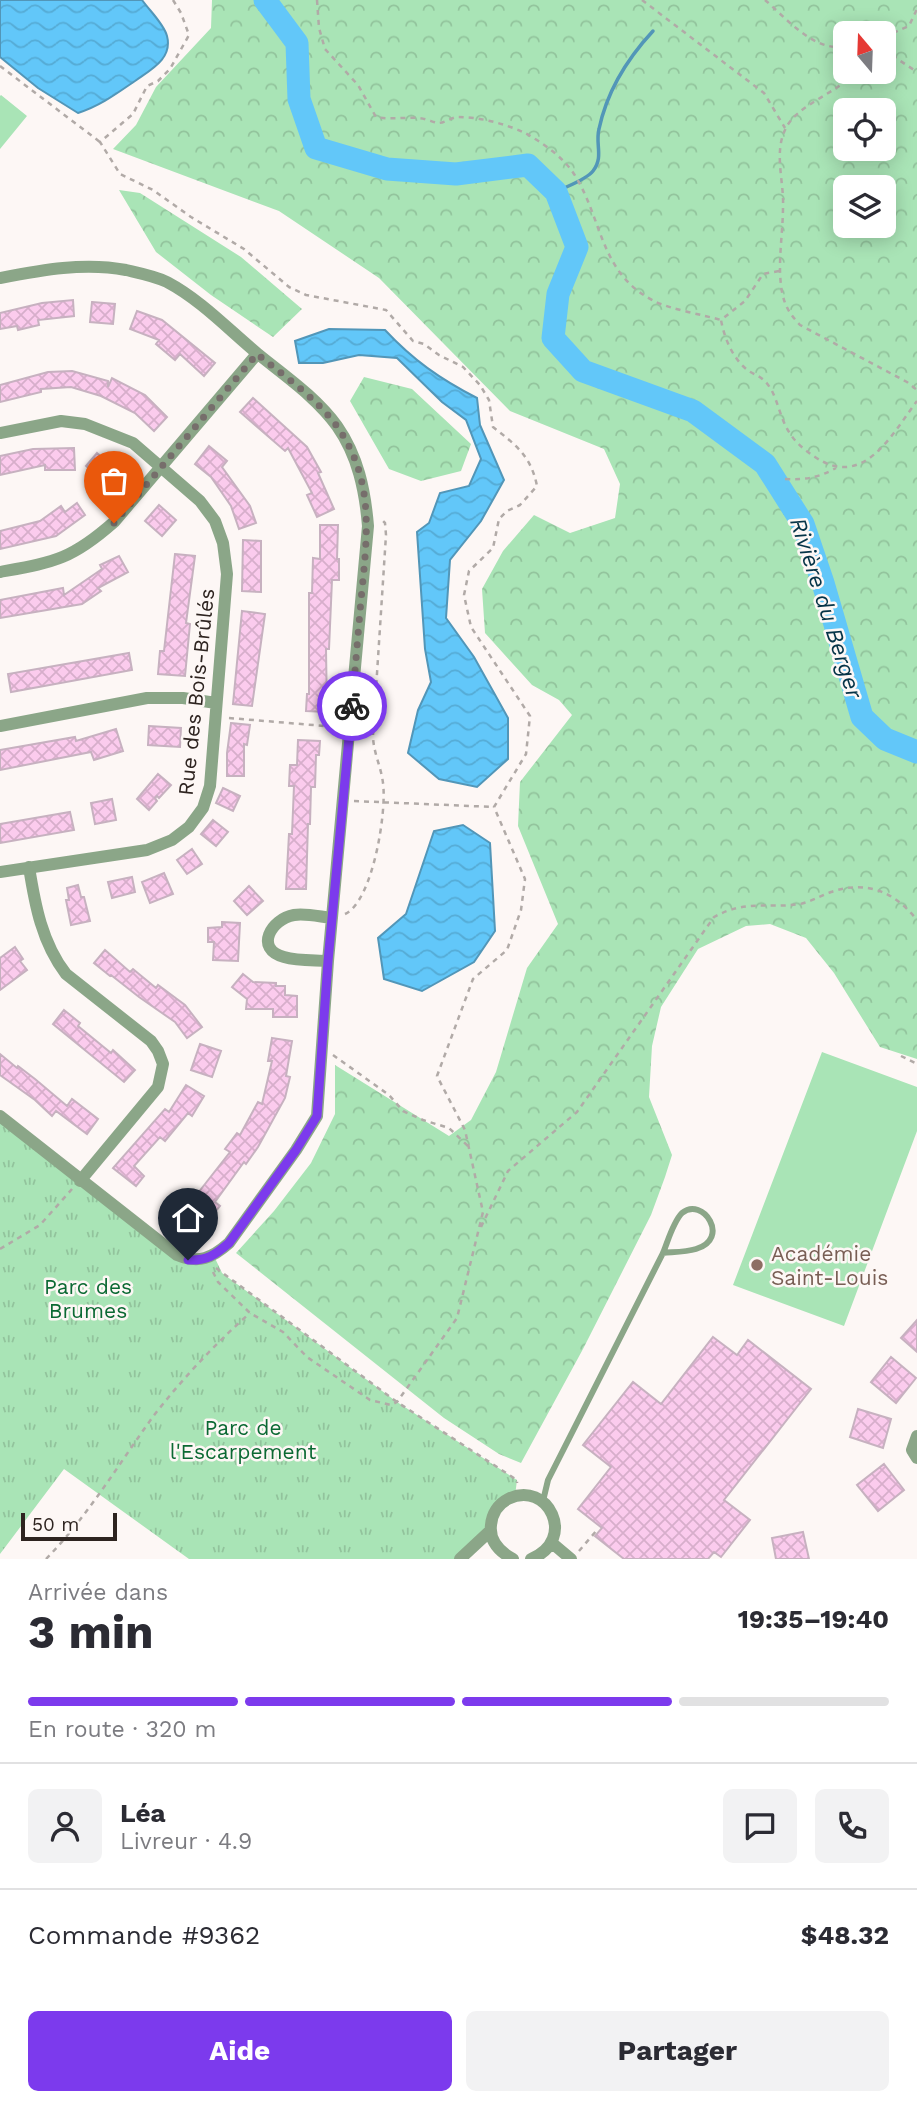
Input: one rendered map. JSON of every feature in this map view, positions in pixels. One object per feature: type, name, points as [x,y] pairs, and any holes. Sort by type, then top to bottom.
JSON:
[{"type":"street","points":[[0,278],[71,267],[100,266],[128,270],[165,281],[197,302],[308,395],[336,425],[355,459],[365,495],[367,516],[317,1116],[296,1150],[229,1243],[215,1256],[188,1260],[177,1255],[80,1181],[0,1116]]},
{"type":"street","points":[[0,572],[52,562],[90,544],[114,523],[257,354]]},
{"type":"street","name":"Rue des Bois-Brûlés","points":[[0,433],[61,421],[85,424],[133,443],[200,501],[215,521],[223,543],[227,574],[210,786],[204,808],[189,827],[172,841],[147,850],[0,872]]},
{"type":"street","points":[[0,726],[147,698],[183,698],[216,710]]},
{"type":"street","points":[[29,867],[35,901],[47,943],[55,960],[66,974],[151,1041],[163,1064],[158,1087],[80,1181]]},
{"type":"street","points":[[328,961],[283,957],[272,950],[268,941],[269,931],[278,920],[296,914],[333,916]]},
{"type":"street","points":[[917,1436],[912,1450],[917,1458]]},
{"type":"street","points":[[513,1559],[502,1553],[494,1543],[490,1531],[492,1517],[499,1504],[515,1496],[530,1495],[543,1501],[552,1513],[556,1528],[552,1543],[541,1555],[531,1559]]},
{"type":"street","points":[[460,1559],[490,1531]]},
{"type":"street","points":[[552,1543],[572,1559]]},
{"type":"lane","points":[[543,1501],[548,1480],[663,1253],[678,1218],[691,1209],[699,1210],[707,1216],[712,1224],[711,1241],[698,1249],[663,1253]]},
{"type":"path","points":[[100,142],[133,114],[147,86],[158,81],[178,57],[189,35],[173,0]]},
{"type":"path","points":[[317,0],[319,28],[326,49],[358,85],[376,117],[416,118],[440,123],[456,117],[509,126],[542,143],[572,172],[583,190],[595,225],[622,276],[656,302],[721,320]]},
{"type":"path","points":[[642,0],[764,93],[785,128]]},
{"type":"path","points":[[765,0],[811,39],[833,48]]},
{"type":"path","points":[[896,32],[909,26],[917,9]]},
{"type":"path","points":[[896,58],[917,72]]},
{"type":"path","points":[[0,66],[100,142],[120,174],[153,190],[243,249],[289,287],[306,295],[386,310],[413,341],[424,344],[463,367],[480,385],[489,400],[493,427],[510,440],[533,466],[537,486],[520,505],[499,519],[493,548],[469,571],[464,595],[471,627],[530,716],[526,754],[494,807]]},
{"type":"path","points":[[842,84],[820,97],[785,128],[780,147],[783,205],[779,271],[787,310],[800,325],[917,390]]},
{"type":"path","points":[[721,320],[745,301],[763,274],[779,271]]},
{"type":"path","points":[[721,320],[724,337],[744,368],[761,376],[772,392],[779,413],[792,436],[804,450],[836,468],[856,464],[880,450],[917,401]]},
{"type":"path","points":[[785,479],[806,480],[822,476],[836,468]]},
{"type":"path","points":[[333,916],[350,912],[358,904],[366,888],[375,863],[384,802],[383,782],[373,746],[373,735],[386,535],[385,523],[380,517],[367,516]]},
{"type":"path","points":[[216,710],[350,728]]},
{"type":"path","points":[[343,800],[494,807]]},
{"type":"path","points":[[206,1259],[218,1282],[250,1313],[283,1332],[307,1357],[370,1400],[391,1405],[397,1402],[457,1318],[483,1212],[465,1130],[437,1076],[473,979],[507,950],[521,910],[525,879],[494,807]]},
{"type":"path","points":[[477,1237],[508,1171],[577,1112],[714,917],[732,907],[802,904],[851,886],[871,887],[889,893],[917,920]]},
{"type":"path","points":[[321,1048],[389,1095],[403,1111],[423,1121],[449,1128],[469,1147]]},
{"type":"path","points":[[901,1056],[917,1064]]},
{"type":"path","points":[[0,1250],[40,1224],[80,1181]]},
{"type":"path","points":[[206,1259],[397,1402],[517,1480],[515,1496]]},
{"type":"path","points":[[46,1559],[71,1533],[184,1378],[250,1313]]},
{"type":"path","points":[[572,1559],[597,1530]]},
{"type":"green space","points":[[212,0],[917,0],[917,1059],[880,1047],[834,973],[806,938],[770,924],[746,926],[698,949],[661,1007],[652,1046],[649,1097],[672,1155],[665,1177],[651,1215],[521,1463],[499,1454],[444,1418],[236,1253],[274,1211],[311,1163],[335,1114],[335,1065],[449,1136],[471,1120],[496,1072],[527,968],[558,924],[518,826],[520,782],[572,715],[559,700],[532,685],[485,633],[482,589],[503,551],[534,515],[570,533],[615,518],[620,484],[604,449],[510,411],[379,278],[279,211],[113,149],[136,125],[156,87],[211,28]]},
{"type":"green space","points":[[0,96],[27,116],[0,149]]},
{"type":"green space","points":[[119,190],[140,193],[241,257],[302,309],[273,337],[211,295],[156,252]]},
{"type":"green space","points":[[364,377],[412,389],[471,444],[461,471],[421,481],[389,469],[350,401]]},
{"type":"green space","points":[[822,1052],[917,1087],[917,1131],[844,1326],[733,1285]]},
{"type":"green space","name":"Parc de l'Escarpement","points":[[0,1116],[177,1255],[214,1256],[222,1273],[397,1402],[517,1480],[515,1496],[504,1500],[490,1531],[460,1559],[189,1559],[64,1469],[0,1554]]},
{"type":"water","points":[[0,0],[142,0],[165,31],[167,51],[159,63],[147,73],[108,99],[78,113],[38,88],[0,57]]},
{"type":"water","points":[[329,329],[385,330],[428,368],[477,398],[480,425],[504,480],[481,521],[450,560],[446,618],[474,657],[508,718],[508,759],[477,787],[439,779],[408,753],[418,710],[431,682],[425,649],[417,532],[429,523],[440,493],[469,486],[481,459],[466,420],[442,402],[397,358],[359,355],[323,363],[299,363],[295,341]]},
{"type":"water","points":[[463,825],[490,843],[495,931],[474,962],[422,991],[384,979],[378,938],[406,914],[434,831]]},
{"type":"building","points":[[73,300],[74,316],[38,320],[39,325],[18,330],[17,326],[0,329],[0,313],[42,303]]},
{"type":"building","points":[[92,302],[115,304],[113,324],[90,322]]},
{"type":"building","points":[[137,311],[162,320],[215,363],[204,376],[180,354],[175,360],[156,344],[159,340],[130,329]]},
{"type":"building","points":[[72,371],[108,381],[108,387],[112,378],[145,395],[167,417],[154,431],[135,413],[101,396],[71,387],[41,389],[41,392],[0,402],[0,385],[48,372]]},
{"type":"building","points":[[253,398],[307,447],[321,472],[318,473],[334,509],[317,517],[307,495],[312,493],[288,448],[285,451],[240,412]]},
{"type":"building","points":[[209,446],[227,461],[222,467],[250,506],[256,523],[239,529],[231,506],[211,477],[195,464]]},
{"type":"building","points":[[74,448],[75,470],[45,470],[45,465],[0,475],[0,456],[33,449]]},
{"type":"building","points":[[97,453],[118,472],[107,485],[86,466]]},
{"type":"building","points":[[77,503],[85,515],[56,536],[0,549],[0,531],[40,521],[61,506],[65,512]]},
{"type":"building","points":[[159,505],[176,520],[162,536],[145,521]]},
{"type":"building","points":[[320,525],[338,525],[339,580],[332,580],[329,649],[326,649],[327,712],[306,711],[309,694],[309,593],[312,593],[313,558],[320,559]]},
{"type":"building","points":[[243,540],[261,541],[261,592],[242,591]]},
{"type":"building","points":[[175,554],[195,556],[186,623],[190,624],[185,676],[158,674],[160,651],[164,651]]},
{"type":"building","points":[[119,556],[128,572],[98,588],[101,591],[82,604],[0,618],[0,600],[63,588],[64,595],[102,569],[100,565]]},
{"type":"building","points":[[242,611],[265,614],[252,706],[233,704]]},
{"type":"building","points":[[129,653],[132,670],[11,692],[8,674]]},
{"type":"building","points":[[231,723],[250,725],[247,745],[244,744],[244,776],[227,776]]},
{"type":"building","points":[[149,726],[181,728],[180,747],[148,745]]},
{"type":"building","points":[[116,729],[123,751],[94,760],[91,752],[0,770],[0,750],[75,737],[76,741]]},
{"type":"building","points":[[298,740],[320,741],[319,755],[316,755],[315,787],[311,787],[306,889],[286,889],[294,786],[289,786],[290,765],[297,765]]},
{"type":"building","points":[[158,774],[171,785],[159,798],[155,798],[157,801],[149,810],[137,799]]},
{"type":"building","points":[[223,788],[240,796],[233,811],[216,803]]},
{"type":"building","points":[[112,799],[116,820],[95,824],[91,803]]},
{"type":"building","points":[[70,812],[74,830],[0,843],[0,824]]},
{"type":"building","points":[[213,820],[228,832],[216,846],[201,834]]},
{"type":"building","points":[[192,849],[202,864],[187,874],[177,860]]},
{"type":"building","points":[[164,873],[173,894],[150,903],[142,882]]},
{"type":"building","points":[[132,877],[135,892],[112,898],[108,882]]},
{"type":"building","points":[[78,885],[90,921],[71,925],[66,900],[69,900],[67,888]]},
{"type":"building","points":[[249,886],[263,901],[247,915],[234,901]]},
{"type":"building","points":[[222,922],[240,923],[238,961],[213,960],[214,942],[208,942],[208,928],[222,927]]},
{"type":"building","points":[[15,947],[27,970],[0,990],[0,958]]},
{"type":"building","points":[[105,950],[130,972],[133,969],[156,988],[158,985],[185,1005],[202,1027],[187,1038],[175,1022],[94,963]]},
{"type":"building","points":[[243,974],[253,982],[285,986],[285,995],[297,996],[297,1017],[273,1017],[273,1009],[246,1009],[247,999],[232,987]]},
{"type":"building","points":[[64,1010],[80,1023],[78,1026],[111,1053],[113,1050],[135,1070],[124,1082],[53,1024]]},
{"type":"building","points":[[272,1038],[292,1041],[286,1076],[290,1077],[285,1098],[258,1147],[215,1202],[220,1206],[199,1232],[180,1216],[230,1152],[225,1149],[237,1133],[240,1135],[258,1102],[262,1104],[272,1061],[268,1061]]},
{"type":"building","points":[[200,1044],[221,1051],[212,1077],[191,1070]]},
{"type":"building","points":[[0,1054],[67,1106],[72,1099],[98,1119],[87,1134],[56,1111],[52,1116],[0,1075]]},
{"type":"building","points":[[186,1085],[204,1096],[192,1116],[188,1113],[165,1141],[160,1137],[134,1166],[144,1176],[136,1186],[113,1168],[165,1109],[169,1112]]},
{"type":"building","points":[[917,1320],[917,1352],[901,1338]]},
{"type":"building","points":[[713,1337],[737,1355],[748,1340],[811,1389],[724,1500],[750,1520],[721,1557],[714,1552],[708,1559],[624,1559],[595,1536],[602,1528],[578,1509],[611,1467],[583,1445],[633,1382],[661,1404]]},
{"type":"building","points":[[891,1357],[916,1378],[896,1403],[871,1382]]},
{"type":"building","points":[[858,1409],[891,1419],[883,1448],[850,1437]]},
{"type":"building","points":[[884,1464],[904,1490],[878,1511],[857,1485]]},
{"type":"building","points":[[803,1532],[809,1559],[776,1559],[772,1538]]},
{"type":"waterway","name":"Rivière du Berger","points":[[265,0],[297,43],[299,99],[316,148],[387,169],[456,174],[528,165],[556,192],[577,247],[558,294],[553,338],[583,371],[693,411],[765,464],[803,524],[862,717],[885,739],[917,752]]},
{"type":"waterway","points":[[556,192],[593,171],[598,161],[598,135],[607,102],[627,64],[653,31]]},
{"type":"way so far","points":[[114,523],[257,354],[308,395],[336,425],[355,459],[365,495],[368,526],[352,706]]},
{"type":"place","name":"Académie Saint-Louis","points":[[757,1265]]},
{"type":"route","points":[[188,1260],[215,1256],[229,1243],[296,1150],[317,1116],[328,961],[352,706]]},
{"type":"park label","name":"Parc des Brumes","points":[[88,1298]]}]
